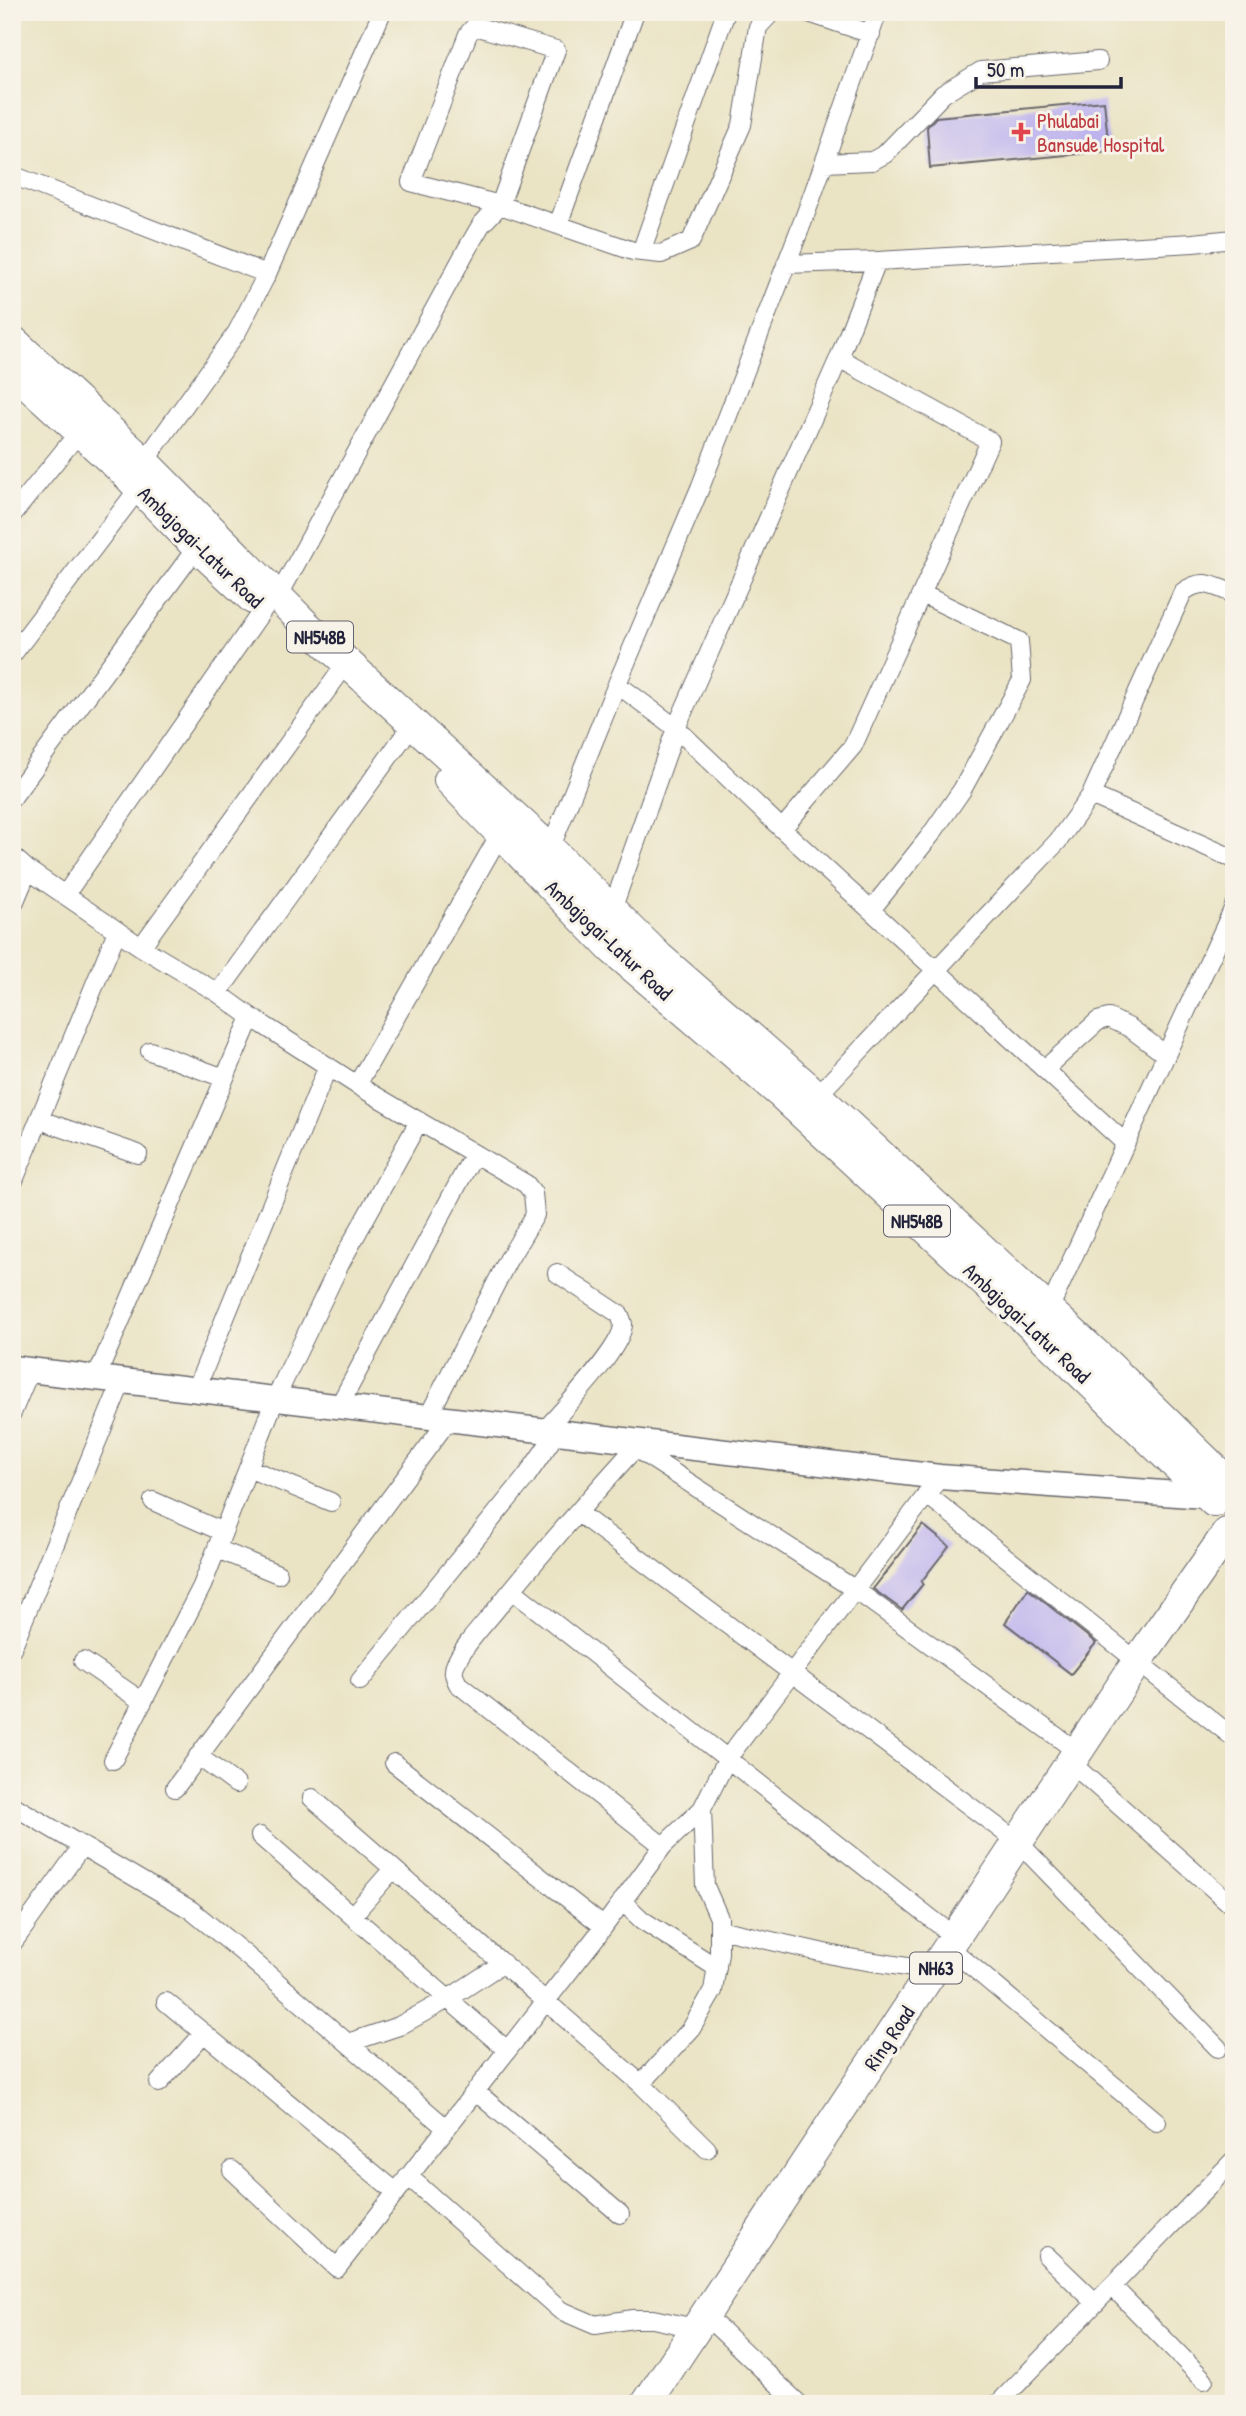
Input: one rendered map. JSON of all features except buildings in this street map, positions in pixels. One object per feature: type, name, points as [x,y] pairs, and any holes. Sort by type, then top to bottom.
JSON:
[{"type":"highway","name":"NH548B","points":[[12,340],[142,475],[271,602],[307,626],[550,849],[602,919],[659,957],[817,1096],[1043,1321]]},
{"type":"highway","name":"Ambajogai-Latur Road","points":[[12,370],[80,431],[142,475],[197,547],[271,602],[338,675],[404,736],[500,834],[602,919],[611,948],[1043,1321],[1221,1491],[1213,1514],[1218,1525],[1230,1534]]},
{"type":"highway","name":"Ring Road","points":[[646,2404],[947,1953],[1137,1662],[1230,1534]]},
{"type":"main road","points":[[21,1369],[551,1431],[933,1486],[1221,1491]]},
{"type":"street","points":[[12,655],[142,475],[237,332],[267,274],[382,12]]},
{"type":"street","points":[[558,225],[635,12]]},
{"type":"street","points":[[641,252],[726,12]]},
{"type":"street","points":[[65,895],[271,602],[467,249],[481,225],[500,205],[556,50],[478,19],[468,34],[411,181],[500,205],[641,252],[661,254],[691,241],[742,125],[758,27],[772,12]]},
{"type":"street","points":[[806,12],[871,34]]},
{"type":"street","points":[[550,849],[700,488],[824,163],[878,12]]},
{"type":"street","points":[[824,163],[872,161],[885,154],[943,94],[981,71],[1098,61]]},
{"type":"street","points":[[12,175],[267,274]]},
{"type":"street","points":[[786,264],[1234,239]]},
{"type":"street","points":[[602,919],[676,729],[839,358],[877,261]]},
{"type":"street","points":[[782,829],[853,747],[990,441],[839,358]]},
{"type":"street","points":[[12,515],[80,431]]},
{"type":"street","points":[[12,798],[197,547]]},
{"type":"street","points":[[817,1096],[1058,841],[1091,795],[1183,592],[1193,584],[1206,583],[1234,594]]},
{"type":"street","points":[[871,910],[962,790],[1022,680],[1019,641],[922,594]]},
{"type":"street","points":[[141,947],[338,675]]},
{"type":"street","points":[[617,684],[676,729],[1125,1143]]},
{"type":"street","points":[[218,992],[404,736]]},
{"type":"street","points":[[1091,795],[1234,859]]},
{"type":"street","points":[[356,1085],[500,834]]},
{"type":"street","points":[[12,856],[28,870],[141,947],[218,992],[251,1017],[356,1085],[526,1184],[533,1193],[535,1215],[508,1260],[438,1418],[175,1788]]},
{"type":"street","points":[[12,908],[28,870]]},
{"type":"street","points":[[1043,1321],[1234,907]]},
{"type":"street","points":[[12,1185],[117,931]]},
{"type":"street","points":[[96,1378],[251,1017]]},
{"type":"street","points":[[1045,1069],[1098,1021],[1109,1018],[1130,1028],[1166,1055]]},
{"type":"street","points":[[150,1051],[224,1078]]},
{"type":"street","points":[[196,1390],[328,1066]]},
{"type":"street","points":[[40,1119],[138,1154]]},
{"type":"street","points":[[113,1760],[202,1586],[275,1399],[340,1264],[419,1121]]},
{"type":"street","points":[[340,1406],[474,1154]]},
{"type":"street","points":[[360,1681],[526,1477],[551,1431],[620,1337],[623,1323],[619,1314],[557,1273]]},
{"type":"street","points":[[12,1413],[21,1369]]},
{"type":"street","points":[[12,1648],[122,1381]]},
{"type":"street","points":[[663,1846],[458,1684],[454,1674],[454,1665],[629,1444],[854,1589],[1075,1758],[1234,1907]]},
{"type":"street","points":[[248,1468],[331,1502]]},
{"type":"street","points":[[232,2170],[337,2268],[663,1846],[702,1809],[727,1759],[933,1486],[1137,1662],[1234,1738]]},
{"type":"street","points":[[153,1501],[278,1574]]},
{"type":"street","points":[[577,1513],[1019,1843],[1218,2048]]},
{"type":"street","points":[[512,1590],[727,1759],[947,1953],[1157,2122]]},
{"type":"street","points":[[83,1661],[143,1702]]},
{"type":"street","points":[[198,1756],[236,1784]]},
{"type":"street","points":[[394,1763],[603,1926]]},
{"type":"street","points":[[312,1798],[641,2084],[706,2150]]},
{"type":"street","points":[[12,1805],[191,1910],[446,2128]]},
{"type":"street","points":[[641,2084],[691,2029],[713,1990],[717,1968],[719,1919],[705,1886],[702,1809]]},
{"type":"street","points":[[260,1836],[507,2050]]},
{"type":"street","points":[[12,1944],[82,1846]]},
{"type":"street","points":[[352,1916],[393,1869]]},
{"type":"street","points":[[622,1901],[642,1920],[717,1968]]},
{"type":"street","points":[[719,1929],[842,1957],[947,1953]]},
{"type":"street","points":[[348,2043],[399,2026],[448,1999],[503,1963]]},
{"type":"street","points":[[166,2002],[396,2192]]},
{"type":"street","points":[[159,2083],[204,2033]]},
{"type":"street","points":[[475,2091],[620,2214]]},
{"type":"street","points":[[998,2404],[1234,2160]]},
{"type":"street","points":[[408,2176],[560,2310],[595,2325],[633,2319],[700,2321],[799,2404]]},
{"type":"street","points":[[1047,2256],[1096,2303]]},
{"type":"street","points":[[1111,2286],[1204,2380]]},
{"type":"place","name":"Phulabai Bansude Hospital","points":[[1021,132]]}]
